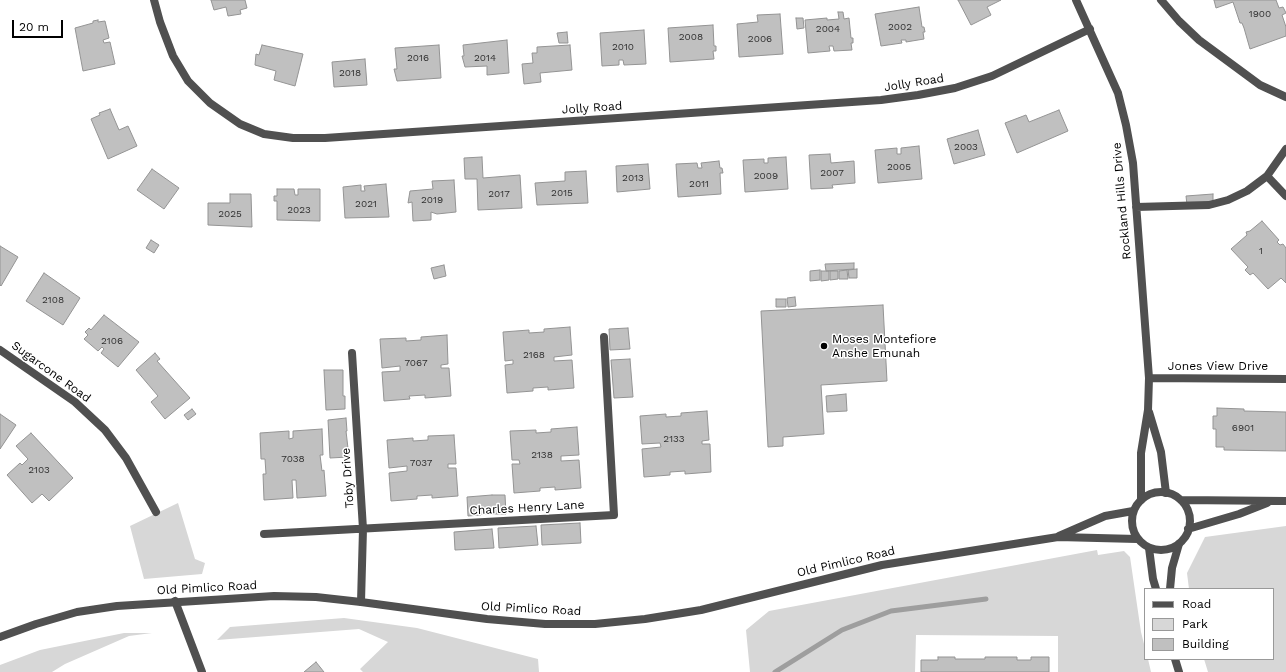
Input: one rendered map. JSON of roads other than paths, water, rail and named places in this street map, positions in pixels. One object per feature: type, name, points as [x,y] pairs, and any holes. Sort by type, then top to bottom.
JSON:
[{"type":"street","name":"Jolly Road","points":[[154,0],[160,22],[173,56],[188,81],[210,103],[240,124],[264,134],[293,138],[365,135],[881,100],[918,95],[955,88],[992,76],[1090,29]]},
{"type":"street","name":"Rockland Hills Drive","points":[[1076,0],[1118,93],[1133,163],[1149,378],[1148,410],[1141,453],[1141,500]]},
{"type":"street","points":[[1161,0],[1179,22],[1199,40],[1260,85],[1286,97]]},
{"type":"street","points":[[1136,207],[1209,205],[1228,200],[1247,191],[1267,176],[1286,149]]},
{"type":"street","points":[[1267,176],[1286,196]]},
{"type":"street","name":"Charles Henry Lane","points":[[264,534],[614,515],[604,337]]},
{"type":"street","name":"Sugarcone Road","points":[[0,350],[75,402],[105,430],[126,458],[156,512]]},
{"type":"street","name":"Toby Drive","points":[[352,353],[363,529],[361,602]]},
{"type":"street","name":"Jones View Drive","points":[[1149,378],[1286,378]]},
{"type":"street","name":"Rockland Hills Drive","points":[[1148,410],[1161,452],[1166,493]]},
{"type":"street","points":[[1179,544],[1168,549],[1149,548],[1137,539],[1132,525],[1134,511],[1141,500],[1152,493],[1166,493],[1181,500],[1286,501]]},
{"type":"street","points":[[1170,588],[1172,568],[1179,544],[1188,529],[1189,517],[1181,500]]},
{"type":"street","points":[[1188,529],[1239,514],[1269,502]]},
{"type":"street","name":"Old Pimlico Road","points":[[1058,537],[1105,516],[1134,511]]},
{"type":"street","name":"Old Pimlico Road","points":[[0,637],[36,624],[77,612],[117,606],[274,596],[316,597],[487,619],[545,624],[595,624],[645,619],[701,610],[882,565],[1058,537],[1137,539]]},
{"type":"street","points":[[1149,548],[1156,588]]},
{"type":"street","points":[[176,602],[202,672]]},
{"type":"street","points":[[1175,660],[1179,672]]},
{"type":"waterway","points":[[775,672],[842,630],[891,611],[986,599]]},
{"type":"place","name":"Moses Montefiore Anshe Emunah","points":[[824,346]]}]
